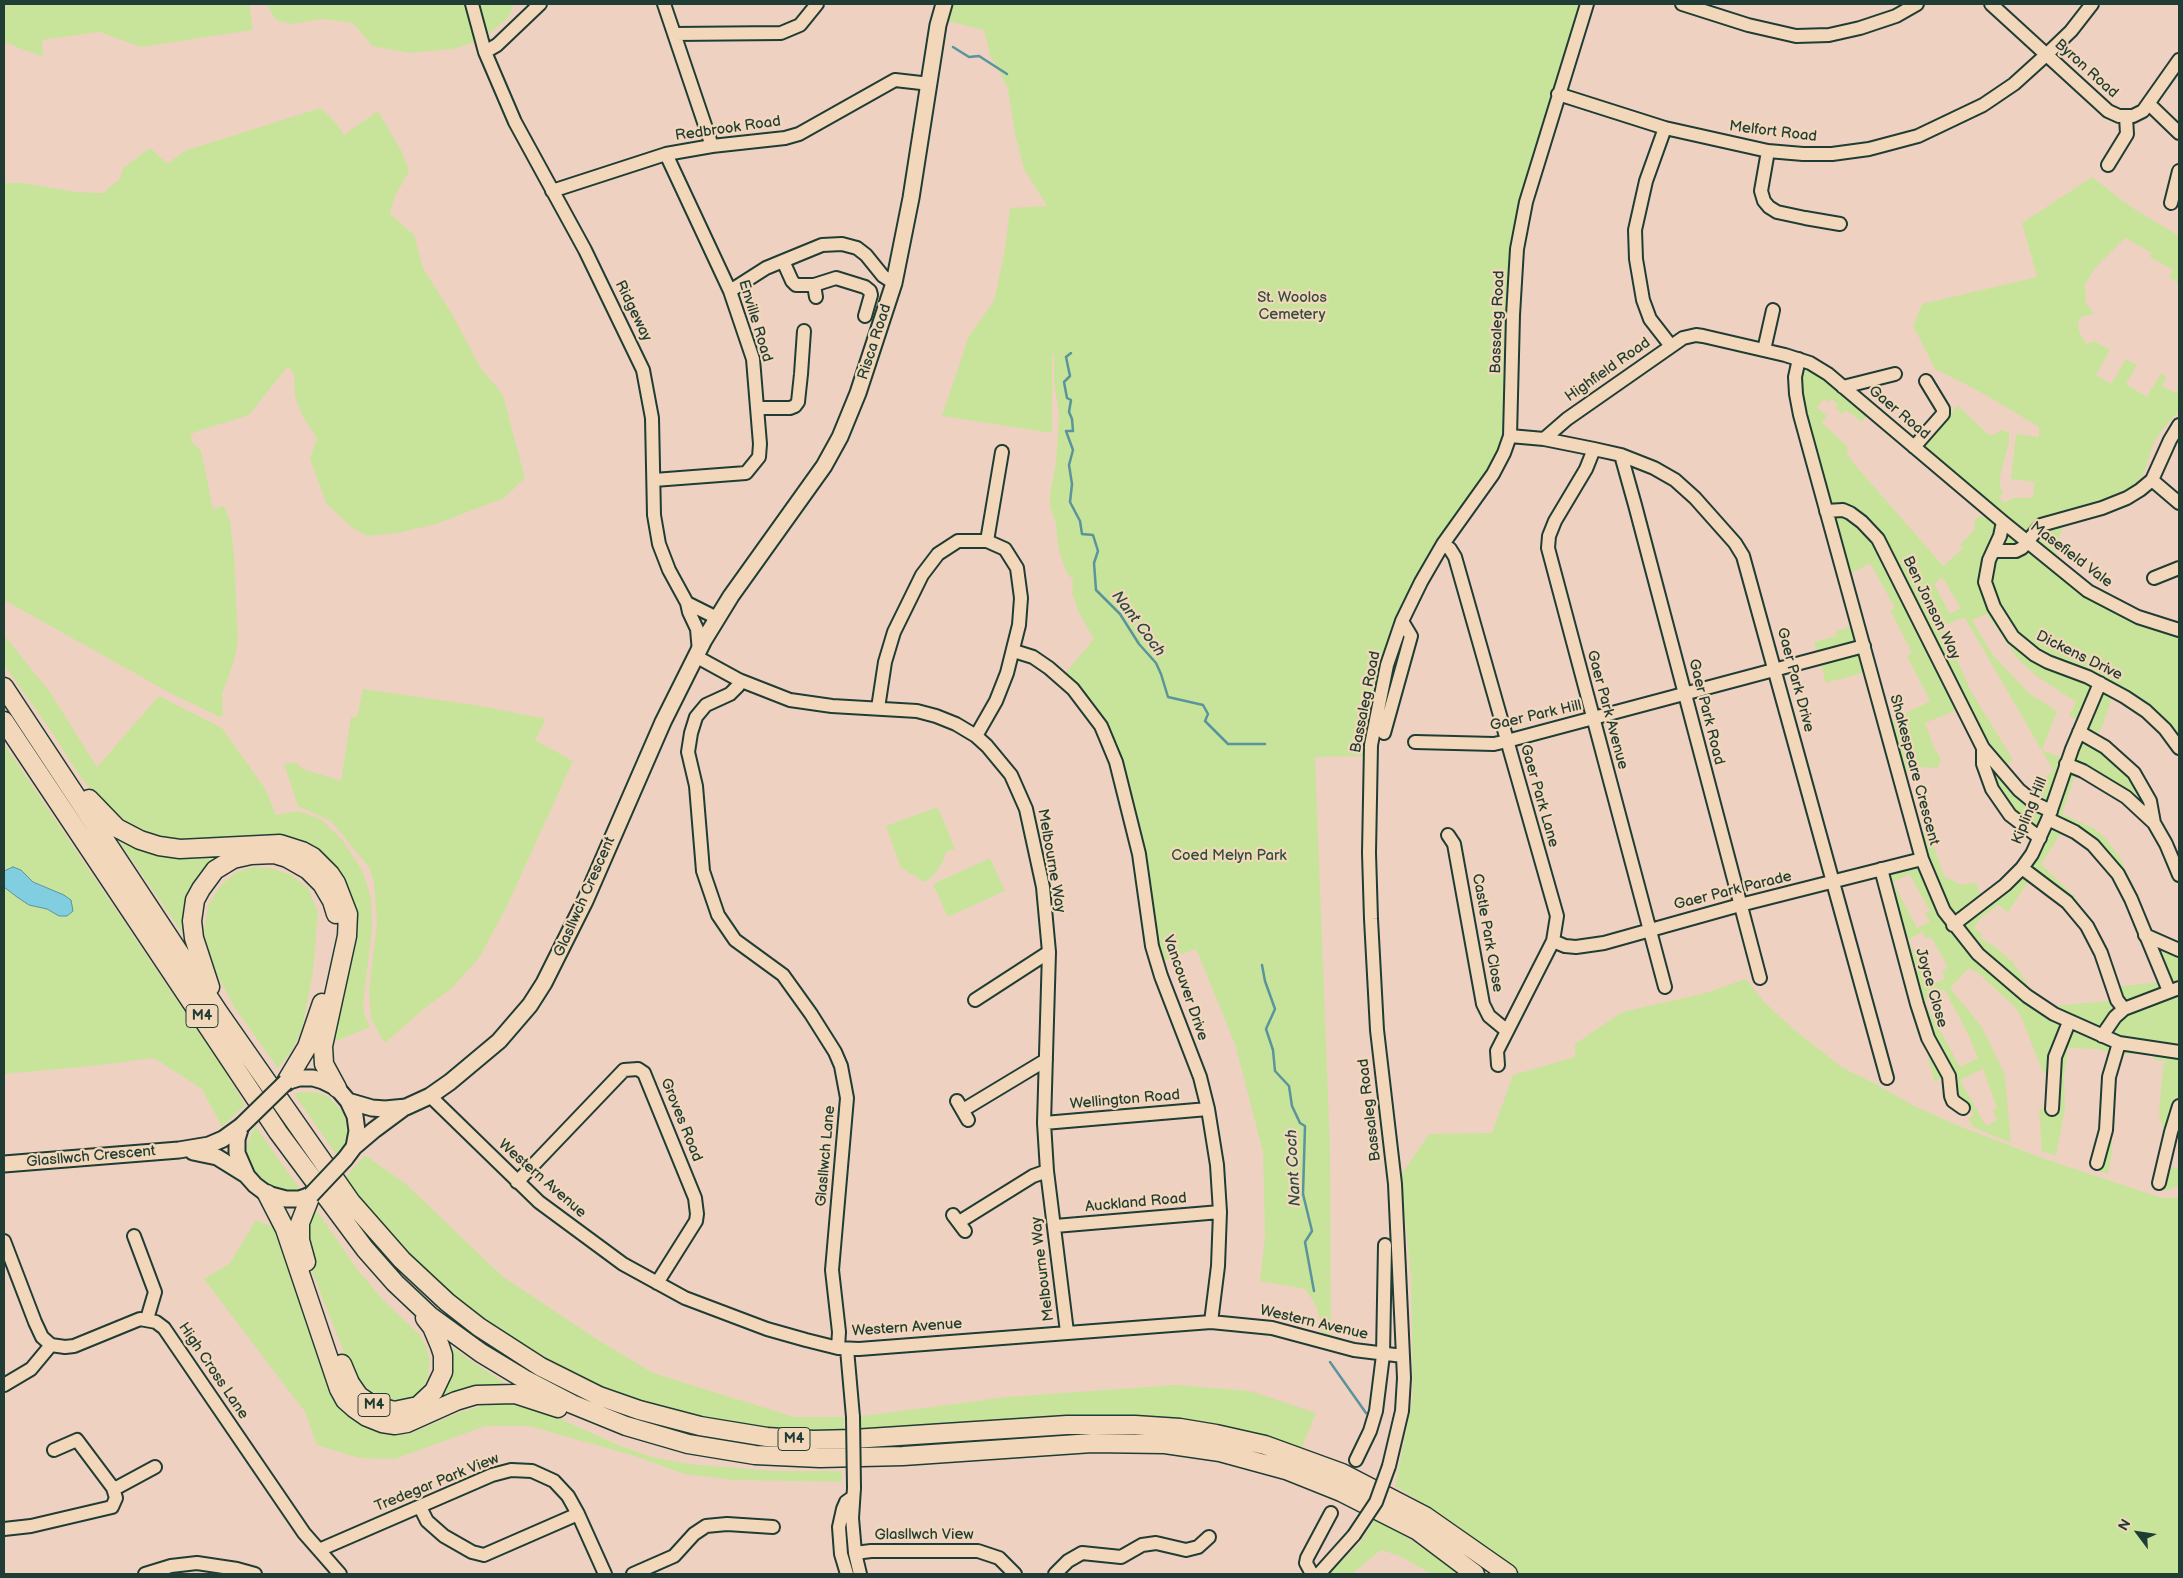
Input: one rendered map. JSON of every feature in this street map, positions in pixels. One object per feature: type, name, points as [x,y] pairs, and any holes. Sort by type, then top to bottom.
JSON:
[{"type":"highway","points":[[4,677],[89,799],[109,821],[127,834],[158,846],[180,850],[280,844],[302,851],[313,857],[330,874],[348,914],[347,936],[323,1046],[324,1064],[343,1095]]},
{"type":"highway","name":"M4","points":[[4,687],[219,1013],[351,1202],[402,1260],[447,1302],[507,1346],[567,1381],[599,1396],[668,1419],[738,1434],[804,1440],[879,1438],[1067,1425],[1135,1425],[1180,1428],[1265,1445],[1342,1472],[1425,1516],[1508,1574]]},
{"type":"highway","name":"M4","points":[[4,721],[294,1154],[365,1249],[413,1301],[444,1327],[524,1380],[572,1404],[626,1426],[688,1444],[755,1455],[820,1458],[903,1456],[1092,1443],[1165,1444],[1220,1452],[1286,1470],[1341,1492],[1418,1531],[1475,1574]]},
{"type":"highway","points":[[219,1013],[194,938],[192,921],[195,900],[215,870],[233,859],[251,855],[274,854],[287,858],[308,870],[322,884],[332,901],[336,913],[332,962],[319,1014],[307,1047],[286,1082]]},
{"type":"highway","points":[[267,1194],[284,1229],[339,1388],[345,1400],[367,1417],[382,1423],[395,1425],[407,1423],[456,1401],[476,1395],[515,1394],[534,1399],[630,1435],[688,1444]]},
{"type":"highway","name":"M4","points":[[310,1195],[300,1223],[300,1240],[330,1334],[350,1383],[359,1396],[383,1409],[407,1410],[418,1406],[434,1391],[443,1372],[443,1354],[436,1335],[413,1301]]},
{"type":"main road","name":"Risca Road","points":[[700,650],[717,618],[824,466],[840,437],[858,393],[894,283],[911,198],[939,19],[944,4]]},
{"type":"main road","name":"Glasllwch Crescent","points":[[349,1153],[375,1128],[406,1107],[430,1096],[464,1071],[499,1041],[530,1005],[544,983],[585,900],[660,726],[700,650]]},
{"type":"main road","points":[[313,1078],[343,1095],[354,1116],[357,1131],[349,1153],[310,1195],[299,1199],[286,1199],[267,1194],[248,1176],[237,1153],[237,1139],[241,1126],[286,1082],[313,1078]]},
{"type":"main road","name":"Glasllwch Crescent","points":[[343,1095],[372,1108],[406,1107]]},
{"type":"main road","name":"Glasllwch Crescent","points":[[4,1164],[179,1150],[209,1145],[223,1139],[241,1126]]},
{"type":"main road","name":"Glasllwch Crescent","points":[[179,1150],[217,1156],[248,1176]]},
{"type":"street","name":"Ridgeway","points":[[472,4],[485,52],[515,122],[586,250],[643,370],[652,418],[654,515],[659,544],[669,570],[687,603],[697,629],[700,650]]},
{"type":"street","points":[[485,52],[498,46],[540,4]]},
{"type":"street","points":[[664,4],[712,146]]},
{"type":"street","points":[[674,34],[781,34],[800,25],[817,4]]},
{"type":"street","name":"Bassaleg Road","points":[[1319,1574],[1354,1535],[1376,1502],[1389,1466],[1402,1411],[1403,1356],[1395,1184],[1377,1030],[1369,854],[1371,744],[1387,665],[1402,621],[1421,582],[1443,544],[1493,474],[1510,436],[1513,315],[1517,249],[1526,202],[1587,4]]},
{"type":"street","points":[[1682,4],[1704,7],[1748,25],[1796,36],[1829,35],[1860,28],[1896,16],[1917,4]]},
{"type":"street","name":"Byron Road","points":[[1991,4],[2108,111],[2126,117],[2138,114],[2149,104],[2179,60]]},
{"type":"street","name":"Melfort Road","points":[[1558,94],[1665,128],[1768,151],[1832,154],[1869,149],[1918,136],[1983,105],[2014,84],[2046,55],[2071,31],[2092,4]]},
{"type":"street","name":"Redbrook Road","points":[[552,190],[666,154],[712,146],[786,138],[799,134],[895,80],[930,84]]},
{"type":"street","points":[[2149,104],[2179,133]]},
{"type":"street","points":[[2108,166],[2127,134],[2126,117]]},
{"type":"street","points":[[1665,128],[1646,182],[1635,230],[1636,259],[1643,300],[1650,319],[1671,346]]},
{"type":"street","points":[[1768,151],[1761,192],[1764,201],[1769,207],[1777,212],[1840,224]]},
{"type":"street","name":"Enville Road","points":[[654,480],[746,473],[759,456],[758,408],[753,359],[730,291],[666,154]]},
{"type":"street","points":[[2171,203],[2179,171]]},
{"type":"street","points":[[730,291],[766,268],[822,245],[842,244],[857,248],[883,276],[894,283]]},
{"type":"street","points":[[783,261],[792,281],[796,285],[815,291],[836,278],[865,287],[870,291],[871,295],[865,316]]},
{"type":"street","points":[[1764,350],[1773,310]]},
{"type":"street","points":[[758,408],[790,408],[798,402],[804,331]]},
{"type":"street","name":"Highfield Road","points":[[1544,439],[1567,419],[1671,346],[1683,338],[1696,335]]},
{"type":"street","name":"Gaer Road","points":[[1696,335],[1799,359],[1819,368],[2002,522]]},
{"type":"street","name":"Shakespeare Crescent","points":[[1799,359],[1795,377],[1796,394],[1826,512],[1922,859],[1944,911],[1953,925],[1978,954],[1999,974],[2047,1010],[2069,1022],[2119,1043],[2179,1052]]},
{"type":"street","points":[[1843,387],[1895,374]]},
{"type":"street","points":[[1914,447],[1944,414],[1943,408],[1926,381]]},
{"type":"street","points":[[1994,551],[2016,551],[2022,548],[2041,525],[2102,508],[2127,498],[2152,480],[2179,425]]},
{"type":"street","name":"Gaer Park Drive","points":[[1510,436],[1544,439],[1594,449],[1620,455],[1654,468],[1675,480],[1695,498],[1735,543],[1743,556],[1887,1078]]},
{"type":"street","name":"Gaer Park Avenue","points":[[1594,449],[1586,469],[1548,536],[1548,548],[1665,987]]},
{"type":"street","points":[[987,541],[1002,452]]},
{"type":"street","name":"Gaer Park Road","points":[[1620,455],[1636,505],[1760,978]]},
{"type":"street","points":[[2152,480],[2179,502]]},
{"type":"street","name":"Ben Jonson Way","points":[[1826,512],[1842,510],[1850,513],[1862,522],[1878,539],[1983,748],[2019,790],[2105,857],[2127,890],[2146,935],[2174,990]]},
{"type":"street","name":"Masefield Vale","points":[[2002,522],[2088,591],[2138,617],[2179,630]]},
{"type":"street","name":"Dickens Drive","points":[[2002,522],[1986,572],[1985,582],[1994,607],[2013,637],[2034,655],[2100,683],[2146,711],[2165,730],[2179,748]]},
{"type":"street","points":[[878,708],[883,671],[894,632],[922,575],[938,554],[958,541],[987,541],[1005,549],[1017,568],[1021,598],[1019,625],[1014,651],[996,701],[976,736]]},
{"type":"street","name":"Gaer Park Lane","points":[[1443,544],[1450,549],[1455,558],[1557,916],[1551,943],[1496,1051],[1498,1065]]},
{"type":"street","points":[[2154,578],[2179,568]]},
{"type":"street","points":[[687,603],[717,618]]},
{"type":"street","name":"Bassaleg Road","points":[[1384,733],[1410,636],[1402,621]]},
{"type":"street","name":"Gaer Park Hill","points":[[1415,742],[1494,744],[1864,646]]},
{"type":"street","name":"Melbourne Way","points":[[700,650],[739,680],[772,695],[808,704],[918,711],[956,724],[988,746],[1011,775],[1026,809],[1043,887],[1049,952],[1044,1123],[1047,1171],[1067,1332]]},
{"type":"street","name":"Vancouver Drive","points":[[1014,651],[1033,657],[1073,689],[1097,720],[1109,742],[1116,762],[1136,840],[1152,946],[1161,976],[1200,1076],[1208,1109],[1217,1165],[1220,1212],[1218,1266],[1210,1322]]},
{"type":"street","name":"Glasllwch Lane","points":[[739,680],[738,686],[730,694],[706,706],[696,717],[691,733],[688,752],[696,786],[703,871],[718,915],[735,940],[783,975],[815,1019],[841,1066],[848,1098],[832,1270],[839,1332],[853,1417],[855,1553],[860,1574]]},
{"type":"street","name":"Kipling Hill","points":[[1953,925],[1990,898],[2022,868],[2040,838],[2066,764],[2100,683]]},
{"type":"street","points":[[2079,732],[2105,747],[2134,773],[2150,801],[2154,823]]},
{"type":"street","name":"Ben Jonson Way","points":[[1983,748],[1983,764],[1992,789],[2010,815],[2040,838]]},
{"type":"street","points":[[2066,764],[2083,771],[2126,796],[2154,823],[2166,844],[2179,876]]},
{"type":"street","name":"Castle Park Close","points":[[1448,835],[1454,844],[1483,1004],[1489,1016],[1506,1030]]},
{"type":"street","name":"Gaer Park Parade","points":[[1551,943],[1565,946],[1590,946],[1740,905],[1922,859]]},
{"type":"street","points":[[2022,868],[2068,902],[2087,926],[2101,953],[2117,1000],[2124,1009]]},
{"type":"street","name":"Joyce Close","points":[[1881,869],[1928,1038],[1949,1076],[1951,1096],[1963,1108]]},
{"type":"street","points":[[2146,935],[2179,950]]},
{"type":"street","points":[[974,999],[1049,952]]},
{"type":"street","points":[[2102,1036],[2115,1017],[2124,1009],[2174,990]]},
{"type":"street","points":[[2052,1109],[2055,1056],[2069,1022]]},
{"type":"street","points":[[2097,1163],[2106,1130],[2109,1077],[2119,1043]]},
{"type":"street","points":[[963,1111],[1046,1060]]},
{"type":"street","name":"Groves Road","points":[[517,1182],[624,1070],[638,1070],[644,1073],[695,1198],[697,1214],[696,1221],[657,1283]]},
{"type":"street","name":"Western Avenue","points":[[430,1096],[517,1182],[561,1220],[623,1264],[685,1298],[768,1329],[842,1348],[1210,1322],[1272,1328],[1354,1350],[1403,1356]]},
{"type":"street","points":[[2159,1183],[2179,1106]]},
{"type":"street","name":"Wellington Road","points":[[1044,1123],[1208,1109]]},
{"type":"street","points":[[959,1223],[1033,1176],[1047,1171]]},
{"type":"street","name":"Auckland Road","points":[[1055,1226],[1220,1212]]},
{"type":"street","points":[[4,1241],[42,1337],[51,1345],[65,1348],[125,1324],[148,1318],[155,1292],[134,1236]]},
{"type":"street","points":[[1356,1460],[1370,1431],[1376,1412],[1383,1355],[1385,1245]]},
{"type":"street","name":"High Cross Lane","points":[[148,1318],[164,1328],[280,1500],[339,1574]]},
{"type":"street","points":[[4,1385],[31,1370],[51,1345]]},
{"type":"street","points":[[4,1529],[31,1526],[112,1507],[116,1498],[112,1488],[77,1440],[54,1450]]},
{"type":"street","points":[[112,1488],[118,1488],[155,1468]]},
{"type":"street","name":"Tredegar Park View","points":[[319,1550],[492,1475],[511,1470],[532,1472],[554,1482],[568,1496],[605,1574]]},
{"type":"street","points":[[847,1574],[841,1554],[839,1526],[843,1509],[853,1493]]},
{"type":"street","points":[[420,1507],[427,1521],[444,1536],[472,1552],[484,1555],[578,1514]]},
{"type":"street","points":[[1312,1574],[1307,1565],[1307,1558],[1331,1513]]},
{"type":"street","points":[[633,1574],[674,1556],[694,1534],[706,1526],[727,1524],[773,1527]]},
{"type":"street","points":[[1055,1574],[1068,1561],[1082,1553],[1121,1557],[1142,1545],[1156,1543],[1186,1550],[1198,1547],[1209,1537]]},
{"type":"street","name":"Glasllwch View","points":[[855,1553],[871,1551],[978,1551],[999,1558],[1015,1574]]},
{"type":"street","points":[[146,1574],[171,1566],[197,1563],[237,1569],[255,1574]]},
{"type":"green space","points":[[4,4],[249,4],[253,30],[141,47],[100,32],[42,40],[43,57],[4,42]]},
{"type":"green space","points":[[266,4],[514,4],[508,18],[481,40],[453,49],[409,53],[372,46],[353,23],[322,19],[292,24],[276,20]]},
{"type":"green space","name":"St. Woolos Cemetery","points":[[944,4],[1587,4],[1526,202],[1510,436],[1402,621],[1371,756],[1315,757],[1330,1148],[1331,1343],[1321,1341],[1322,1328],[1316,1305],[1305,1289],[1260,1281],[1265,1237],[1263,1152],[1235,1044],[1196,949],[1162,961],[1146,916],[1109,742],[1061,678],[1094,639],[1079,613],[1072,593],[1073,580],[1066,572],[1058,547],[1056,524],[1050,506],[1050,493],[1056,463],[1059,415],[1052,352],[1052,433],[942,416],[969,336],[994,301],[1005,249],[1010,208],[1047,206],[1024,169],[1015,134],[1008,89],[991,58],[984,30],[939,19]]},
{"type":"green space","points":[[321,108],[336,123],[344,135],[378,111],[402,152],[409,171],[394,198],[390,214],[414,235],[423,268],[452,314],[480,367],[503,395],[525,478],[504,498],[436,524],[397,533],[367,536],[350,526],[326,503],[310,458],[317,438],[303,417],[295,396],[294,375],[288,366],[249,415],[195,432],[190,436],[193,443],[201,451],[213,509],[224,506],[230,521],[234,554],[238,641],[234,661],[222,694],[223,716],[220,717],[172,694],[4,600],[4,183],[23,183],[77,192],[103,193],[120,179],[123,168],[150,148],[168,164],[184,151]]},
{"type":"green space","points":[[2092,177],[2131,207],[2179,236],[2179,283],[2169,278],[2173,270],[2150,257],[2152,253],[2125,238],[2095,268],[2085,284],[2086,303],[2094,314],[2081,317],[2078,324],[2079,331],[2086,344],[2094,341],[2110,350],[2096,375],[2111,384],[2126,359],[2137,365],[2126,384],[2147,397],[2161,373],[2166,377],[2162,386],[2176,393],[2179,387],[2179,411],[2154,442],[2143,475],[2132,487],[2089,504],[2085,509],[2065,518],[2052,563],[2088,591],[2179,630],[2179,748],[2114,691],[2103,725],[2094,736],[2118,758],[2153,813],[2077,769],[2062,814],[2095,829],[2106,839],[2121,859],[2133,888],[2127,890],[2118,874],[2065,827],[2041,864],[2075,897],[2097,931],[2092,935],[2032,876],[2008,912],[1998,905],[1980,919],[1974,928],[1982,934],[1980,938],[1994,946],[2013,962],[2032,992],[2034,1001],[2043,1007],[2116,1000],[2112,987],[2163,982],[2145,935],[2179,950],[2179,1106],[2171,1132],[2163,1129],[2159,1114],[2163,1065],[2167,1061],[2154,1060],[2154,1054],[2121,1054],[2117,1064],[2112,1102],[2112,1153],[2108,1174],[2093,1169],[2097,1163],[2116,1054],[2098,1049],[2068,1048],[2064,1077],[2065,1108],[2056,1156],[2042,1151],[2039,1109],[2052,1109],[2052,1078],[2047,1076],[2042,1070],[2020,1014],[2013,1005],[1977,972],[1969,968],[1950,988],[1982,1027],[2005,1075],[2011,1143],[1973,1127],[1968,1119],[1974,1115],[1971,1109],[1965,1112],[1949,1077],[1934,1081],[1881,869],[1922,859],[1915,835],[1929,832],[1944,876],[1961,885],[1975,882],[1984,901],[1990,898],[2040,838],[2010,815],[1962,708],[1925,723],[1934,748],[1940,757],[1940,764],[1937,768],[1923,767],[1899,775],[1884,724],[1930,701],[1907,656],[1912,653],[1890,610],[1895,608],[1870,563],[1844,577],[1800,415],[1799,359],[1870,410],[1862,422],[1846,410],[1842,414],[1835,408],[1838,405],[1832,399],[1829,402],[1824,399],[1817,407],[1827,416],[1822,423],[1848,447],[1847,452],[1851,460],[1943,566],[1963,548],[1960,545],[1974,530],[1975,519],[1980,516],[1985,518],[1991,513],[1914,447],[1943,414],[1953,413],[1954,409],[1958,406],[1990,436],[2002,430],[2009,433],[2009,442],[1999,481],[2003,493],[1999,497],[2004,503],[2013,498],[2033,498],[2035,477],[2034,482],[2011,479],[2016,434],[2039,437],[2039,427],[1977,390],[1935,369],[1913,326],[1922,304],[2037,277],[2022,223]],"holes":[[[1942,577],[1961,608],[1950,614],[1934,584]],[[1987,614],[2017,658],[2035,675],[2076,702],[2069,716],[2083,722],[2068,760],[2042,750],[2057,711],[2029,693],[1993,655],[1972,620]],[[1965,618],[2053,770],[2025,796],[2001,769],[2013,760],[1970,689],[1944,626]],[[1909,874],[1930,911],[1925,913],[1930,922],[1917,928],[1893,882]],[[1922,932],[1926,938],[1931,937],[1948,967],[1942,972],[1945,979],[1931,985],[1908,940]],[[1944,989],[1968,1034],[1978,1058],[1960,1067],[1924,1001]],[[1983,1069],[1997,1108],[1993,1110],[1997,1120],[1986,1126],[1960,1080]]]},
{"type":"green space","points":[[1858,624],[1870,671],[1826,683],[1814,642],[1837,636],[1835,632]]},
{"type":"green space","points":[[4,635],[50,692],[97,767],[159,696],[222,728],[266,790],[276,815],[298,811],[318,818],[343,841],[363,872],[371,898],[372,929],[363,1005],[370,1027],[329,1044],[343,1005],[357,930],[354,915],[338,879],[189,842],[156,836],[128,822],[104,804],[82,779],[45,722],[4,665]]},
{"type":"green space","points":[[363,689],[481,706],[546,719],[535,740],[573,761],[506,908],[479,958],[451,989],[426,1007],[386,1042],[383,1041],[371,1018],[369,990],[377,924],[374,883],[369,867],[331,821],[298,806],[284,764],[295,762],[303,769],[341,781],[351,717],[357,717]]},
{"type":"green space","points":[[4,744],[226,1073],[245,1105],[222,1127],[202,1089],[154,1058],[4,1074],[4,887],[29,905],[48,909],[51,912],[52,890],[33,882],[21,870],[6,868],[4,871]]},
{"type":"green space","points":[[938,807],[955,849],[946,852],[943,862],[934,875],[925,882],[901,868],[886,826]]},
{"type":"green space","points":[[112,831],[249,850],[209,870],[190,944]]},
{"type":"green space","points":[[990,858],[1005,891],[948,917],[933,884]]},
{"type":"green space","points":[[253,867],[271,868],[291,875],[308,888],[318,912],[313,972],[302,1029],[291,1052],[278,1068],[234,1007],[213,966],[204,932],[208,906],[220,886],[237,872]]},
{"type":"green space","points":[[1746,979],[1765,1003],[1797,1032],[1843,1068],[1914,1106],[1959,1126],[2045,1159],[2162,1198],[2179,1198],[2179,1574],[1519,1574],[1454,1523],[1395,1486],[1413,1397],[1411,1279],[1401,1175],[1429,1134],[1492,1133],[1513,1075],[1575,1057],[1575,1044],[1622,1012],[1702,994]]},
{"type":"green space","points":[[315,1092],[328,1096],[343,1112],[348,1132],[345,1145],[338,1157],[294,1094]]},
{"type":"green space","points":[[255,1126],[300,1189],[280,1191],[267,1186],[252,1171],[247,1159],[247,1145]]},
{"type":"green space","points":[[365,1155],[406,1184],[502,1276],[598,1340],[653,1373],[794,1417],[844,1417],[843,1436],[801,1435],[678,1417],[573,1377],[541,1359],[480,1317],[429,1274],[365,1205],[346,1177]]},
{"type":"green space","points":[[2163,1166],[2179,1168],[2179,1185],[2167,1191],[2158,1188]]},
{"type":"green space","points":[[318,1212],[357,1269],[383,1300],[419,1334],[426,1346],[430,1361],[428,1377],[422,1389],[412,1397],[399,1401],[387,1400],[371,1392],[359,1380],[348,1363],[307,1258],[306,1230],[310,1219]]},
{"type":"green space","points":[[256,1220],[273,1227],[331,1395],[343,1413],[364,1427],[385,1435],[409,1434],[458,1413],[481,1406],[503,1403],[530,1409],[563,1420],[618,1445],[652,1457],[688,1464],[775,1471],[841,1471],[842,1482],[735,1480],[684,1474],[635,1456],[529,1426],[485,1426],[395,1459],[359,1458],[317,1445],[305,1412],[204,1279],[230,1263]]},
{"type":"green space","points":[[445,1342],[477,1365],[515,1390],[434,1403]]},
{"type":"green space","points":[[1176,1385],[1250,1391],[1316,1413],[1299,1455],[1133,1417],[995,1420],[857,1432],[855,1417],[1007,1397]]},
{"type":"green space","points":[[1375,1519],[1400,1533],[1462,1574],[1431,1574],[1400,1556],[1381,1550],[1352,1574],[1328,1574],[1359,1544]]},
{"type":"water","points":[[13,867],[21,870],[33,882],[64,895],[71,900],[73,911],[67,916],[59,916],[47,909],[29,905],[17,897],[4,887],[4,871]]},
{"type":"waterway","name":"Nant Coch","points":[[953,47],[969,57],[979,56],[1007,74]]},
{"type":"waterway","name":"Nant Coch","points":[[1071,353],[1066,357],[1070,376],[1064,382],[1067,398],[1071,400],[1069,412],[1073,431],[1066,431],[1073,450],[1069,465],[1072,484],[1070,502],[1080,521],[1082,534],[1093,535],[1098,551],[1094,563],[1096,590],[1120,614],[1139,644],[1156,663],[1168,697],[1203,705],[1208,714],[1205,721],[1228,744],[1265,744]]},
{"type":"waterway","name":"Nant Coch","points":[[1262,965],[1265,981],[1275,1009],[1266,1029],[1273,1050],[1275,1071],[1289,1086],[1292,1106],[1300,1123],[1305,1126],[1303,1194],[1312,1231],[1305,1242],[1314,1291]]},
{"type":"waterway","name":"Nant Coch","points":[[1330,1362],[1366,1413]]},
{"type":"park label","name":"Coed Melyn Park","points":[[1229,856]]}]
